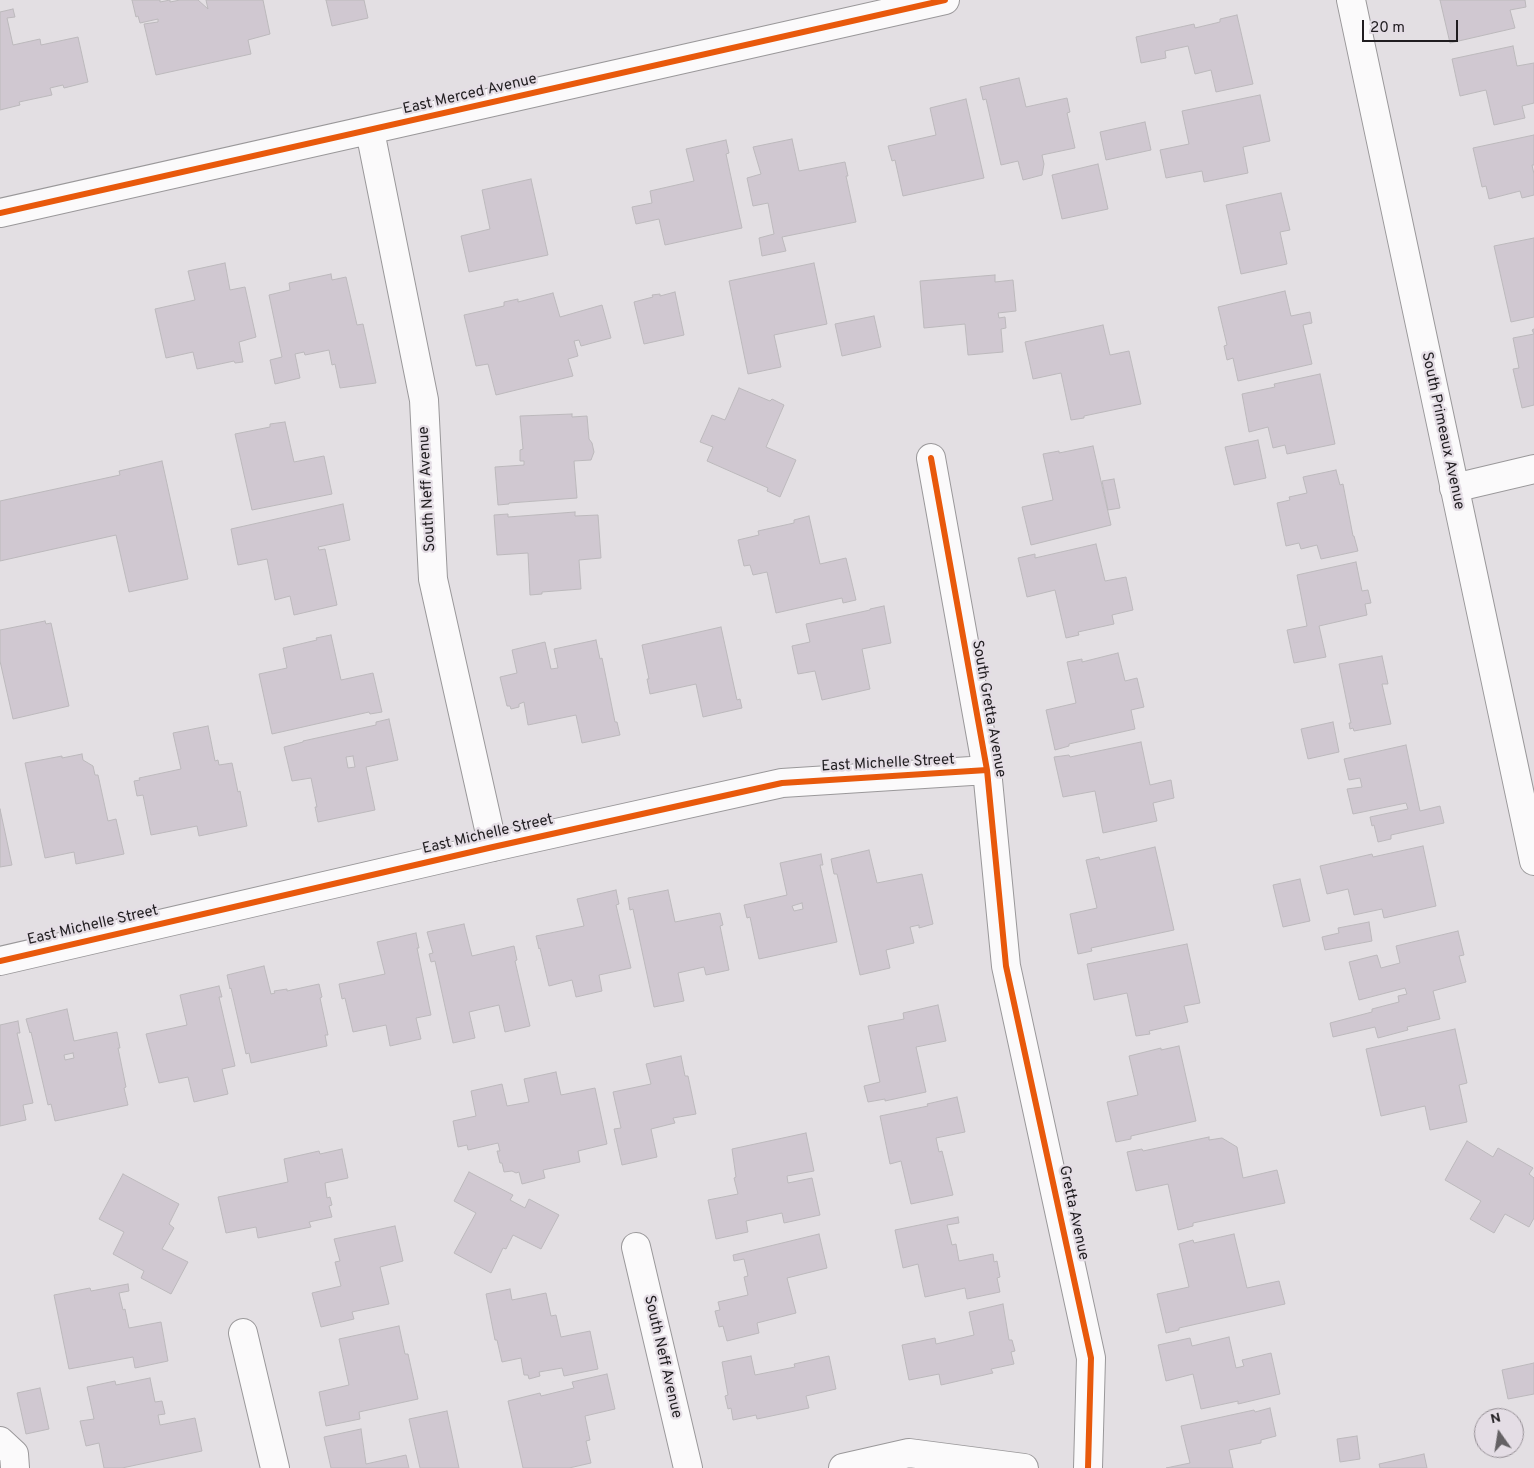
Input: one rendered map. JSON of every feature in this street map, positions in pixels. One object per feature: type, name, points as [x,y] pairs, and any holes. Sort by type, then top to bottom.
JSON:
[{"type":"street","name":"East Merced Avenue","points":[[0,213],[370,131],[860,9],[945,0]]},
{"type":"street","name":"South Primeaux Avenue","points":[[1351,0],[1534,861]]},
{"type":"street","name":"South Neff Avenue","points":[[370,131],[424,400],[432,579],[493,847]]},
{"type":"street","name":"South Gretta Avenue","points":[[931,458],[987,770],[1006,966]]},
{"type":"street","points":[[1454,488],[1534,470]]},
{"type":"street","name":"East Michelle Street","points":[[0,960],[782,783],[987,770]]},
{"type":"street","name":"Gretta Avenue","points":[[1006,966],[1092,1358],[1088,1468]]},
{"type":"street","name":"South Neff Avenue","points":[[636,1247],[688,1468]]},
{"type":"street","points":[[243,1334],[275,1468]]},
{"type":"street","points":[[0,1441],[14,1454],[14,1468]]},
{"type":"street","points":[[843,1468],[909,1453],[1024,1468]]},
{"type":"building","points":[[132,0],[160,0],[160,2],[170,0],[170,2],[198,0],[208,9],[206,0],[263,0],[270,34],[248,40],[251,54],[156,75],[144,24],[158,22],[158,19],[140,23],[138,16],[136,17]]},
{"type":"building","points":[[326,0],[364,0],[368,18],[332,26]]},
{"type":"building","points":[[1440,0],[1525,0],[1526,7],[1510,10],[1515,28],[1450,43]]},
{"type":"building","points":[[13,9],[15,17],[7,18],[13,45],[40,39],[41,45],[78,37],[88,82],[64,88],[63,85],[50,88],[52,95],[19,102],[20,105],[0,110],[0,12]]},
{"type":"building","points":[[1237,15],[1253,84],[1216,92],[1211,70],[1195,74],[1188,46],[1165,51],[1166,58],[1141,63],[1136,37],[1194,24],[1195,28],[1220,22],[1220,19]]},
{"type":"building","points":[[1513,46],[1517,66],[1534,63],[1534,103],[1522,106],[1525,118],[1494,125],[1486,90],[1460,96],[1452,59]]},
{"type":"building","points":[[1019,78],[1026,107],[1067,98],[1070,112],[1067,113],[1075,148],[1042,155],[1044,164],[1042,175],[1023,180],[1018,161],[1001,165],[986,99],[983,100],[980,87]]},
{"type":"building","points":[[1260,95],[1270,141],[1243,147],[1248,173],[1204,182],[1202,171],[1166,178],[1160,150],[1189,144],[1182,111]]},
{"type":"building","points":[[966,99],[984,178],[903,196],[895,160],[892,161],[888,146],[936,135],[930,108]]},
{"type":"building","points":[[1145,122],[1151,150],[1106,160],[1100,132]]},
{"type":"building","points":[[1534,135],[1534,165],[1532,165],[1534,195],[1522,198],[1520,191],[1489,199],[1486,186],[1482,187],[1473,148]]},
{"type":"building","points":[[792,139],[799,171],[845,162],[848,176],[846,176],[856,222],[782,237],[786,251],[762,256],[759,238],[774,234],[768,203],[753,206],[747,178],[761,174],[753,147]]},
{"type":"building","points":[[726,140],[729,153],[726,154],[742,228],[665,245],[659,219],[636,224],[632,207],[652,203],[650,191],[694,181],[686,149]]},
{"type":"building","points":[[1098,164],[1108,209],[1062,219],[1052,175]]},
{"type":"building","points":[[531,179],[548,255],[469,272],[461,236],[490,229],[482,190]]},
{"type":"building","points":[[1281,193],[1290,230],[1280,232],[1287,264],[1241,274],[1226,205]]},
{"type":"building","points":[[1534,238],[1534,317],[1511,322],[1494,246]]},
{"type":"building","points":[[225,263],[230,290],[245,287],[256,337],[239,342],[243,362],[235,363],[234,361],[197,369],[193,352],[166,358],[155,309],[195,300],[188,271]]},
{"type":"building","points":[[814,263],[827,324],[774,335],[781,367],[748,374],[729,281]]},
{"type":"building","points":[[331,274],[332,280],[346,277],[357,325],[363,324],[376,383],[340,388],[335,364],[332,365],[329,350],[305,355],[304,352],[295,354],[300,378],[275,384],[270,360],[282,357],[269,295],[290,290],[289,283]]},
{"type":"building","points":[[995,275],[995,282],[1013,280],[1016,311],[998,313],[999,318],[1005,317],[1006,328],[1001,329],[1003,352],[968,355],[965,324],[924,328],[920,281]]},
{"type":"building","points":[[1285,291],[1291,316],[1310,312],[1312,323],[1303,325],[1312,364],[1238,381],[1233,358],[1227,360],[1224,346],[1227,345],[1218,307]]},
{"type":"building","points":[[675,292],[684,335],[644,344],[634,302],[653,297],[652,295],[660,294],[660,296]]},
{"type":"building","points":[[553,293],[560,317],[602,305],[611,338],[581,346],[579,340],[574,341],[578,356],[568,359],[573,376],[496,395],[488,364],[476,366],[464,315],[504,306],[504,302],[518,299],[518,302]]},
{"type":"building","points":[[874,316],[881,347],[842,356],[835,324]]},
{"type":"building","points":[[1103,325],[1110,355],[1129,351],[1141,404],[1071,420],[1061,373],[1033,379],[1025,342]]},
{"type":"building","points":[[1534,334],[1534,405],[1522,408],[1513,369],[1519,368],[1513,338]]},
{"type":"building","points":[[1320,374],[1335,444],[1287,454],[1285,445],[1273,448],[1268,427],[1249,432],[1242,394],[1275,387],[1274,384]]},
{"type":"building","points":[[739,388],[784,405],[766,447],[796,460],[780,497],[767,491],[768,488],[707,461],[713,447],[700,442],[712,415],[725,420]]},
{"type":"building","points":[[572,414],[572,417],[587,416],[589,439],[594,452],[591,460],[574,461],[577,498],[498,505],[495,467],[524,465],[524,461],[520,461],[520,450],[523,449],[520,416]]},
{"type":"building","points":[[285,422],[294,462],[324,456],[332,494],[252,510],[235,434],[270,427],[270,424]]},
{"type":"building","points":[[1258,440],[1266,478],[1234,485],[1225,447]]},
{"type":"building","points":[[1093,446],[1111,525],[1031,545],[1022,507],[1053,500],[1043,454],[1059,451],[1059,453]]},
{"type":"building","points":[[162,461],[188,579],[129,592],[116,535],[0,561],[0,501],[120,475],[119,471]]},
{"type":"building","points":[[1336,470],[1340,485],[1343,484],[1353,536],[1358,551],[1321,559],[1317,545],[1301,549],[1299,543],[1286,546],[1277,503],[1290,500],[1289,497],[1307,493],[1303,477]]},
{"type":"building","points":[[1114,479],[1120,508],[1108,510],[1102,481]]},
{"type":"building","points":[[343,504],[350,540],[318,547],[319,550],[325,549],[337,605],[294,615],[290,596],[275,600],[267,559],[238,565],[231,529]]},
{"type":"building","points":[[575,512],[575,516],[598,515],[601,558],[579,560],[581,589],[542,592],[542,594],[530,595],[528,553],[497,555],[494,515],[508,514],[508,517]]},
{"type":"building","points":[[809,516],[820,564],[846,558],[856,600],[843,603],[842,598],[776,613],[767,572],[753,575],[750,565],[744,566],[738,540],[759,535],[758,531],[794,523],[794,520]]},
{"type":"building","points":[[1096,544],[1105,581],[1126,577],[1133,610],[1112,615],[1114,624],[1078,632],[1079,635],[1066,638],[1055,590],[1027,597],[1018,558],[1035,554],[1035,558]]},
{"type":"building","points":[[1356,562],[1362,591],[1368,590],[1371,603],[1365,604],[1367,615],[1319,626],[1326,657],[1294,663],[1287,630],[1307,626],[1297,575]]},
{"type":"building","points":[[884,606],[891,643],[862,649],[870,689],[822,700],[815,671],[798,674],[792,646],[810,642],[806,624]]},
{"type":"building","points":[[45,621],[46,624],[51,623],[69,706],[13,719],[0,661],[0,630]]},
{"type":"building","points":[[721,627],[737,700],[740,699],[742,708],[703,717],[696,684],[650,694],[642,645]]},
{"type":"building","points":[[331,635],[341,680],[373,673],[382,712],[370,714],[369,712],[272,734],[259,674],[287,668],[283,648]]},
{"type":"building","points":[[596,640],[600,659],[602,658],[615,722],[617,722],[620,735],[582,743],[576,715],[528,725],[524,702],[519,704],[519,707],[511,709],[510,706],[507,706],[500,677],[517,673],[512,650],[545,642],[551,669],[558,668],[554,649]]},
{"type":"building","points":[[1118,653],[1125,681],[1137,678],[1144,707],[1131,710],[1135,729],[1069,744],[1069,746],[1055,750],[1046,710],[1076,703],[1067,662],[1082,659],[1082,662]]},
{"type":"building","points":[[1382,656],[1388,684],[1382,684],[1391,724],[1354,731],[1353,728],[1350,729],[1349,723],[1351,723],[1339,664]]},
{"type":"building","points":[[389,719],[398,760],[366,767],[375,810],[318,822],[311,778],[292,781],[284,747],[376,725],[376,722]],"holes":[[[353,756],[355,767],[348,768],[346,757]]]},
{"type":"building","points":[[1333,722],[1339,752],[1308,759],[1301,729]]},
{"type":"building","points":[[208,726],[215,761],[218,760],[219,765],[232,763],[247,826],[199,836],[197,826],[151,835],[143,795],[137,796],[134,781],[140,780],[139,778],[181,769],[173,733]]},
{"type":"building","points":[[1141,742],[1150,785],[1171,780],[1174,798],[1153,803],[1157,821],[1103,833],[1095,791],[1063,797],[1054,757],[1069,755],[1070,757]]},
{"type":"building","points":[[1406,745],[1420,811],[1440,806],[1444,823],[1391,835],[1391,839],[1378,842],[1370,817],[1408,809],[1406,803],[1353,814],[1347,789],[1362,787],[1360,778],[1349,780],[1344,759]]},
{"type":"building","points":[[82,754],[83,760],[93,766],[95,775],[98,775],[108,821],[116,819],[124,854],[76,864],[74,852],[45,858],[25,763]]},
{"type":"building","points":[[0,809],[12,865],[0,867]]},
{"type":"building","points":[[1423,846],[1436,906],[1384,918],[1382,909],[1354,915],[1348,889],[1327,894],[1320,866],[1372,854],[1373,857]]},
{"type":"building","points":[[1155,847],[1174,930],[1091,948],[1092,951],[1078,954],[1070,914],[1097,908],[1086,860],[1099,857],[1100,860]]},
{"type":"building","points":[[869,850],[877,883],[922,874],[933,924],[919,928],[919,925],[910,927],[914,943],[886,950],[890,968],[860,975],[837,874],[834,874],[831,859]]},
{"type":"building","points":[[821,854],[823,865],[820,865],[837,942],[759,959],[750,917],[747,918],[744,905],[787,895],[780,863]],"holes":[[[802,903],[803,909],[794,911],[792,906]]]},
{"type":"building","points":[[1300,879],[1310,921],[1283,927],[1273,885]]},
{"type":"building","points":[[616,890],[619,904],[616,905],[631,968],[599,975],[602,991],[576,997],[572,980],[549,986],[536,936],[584,926],[577,899]]},
{"type":"building","points":[[668,890],[675,922],[720,913],[723,925],[720,926],[729,970],[706,975],[704,967],[678,973],[684,1001],[654,1007],[633,909],[630,910],[628,898]]},
{"type":"building","points":[[1369,922],[1372,941],[1325,950],[1322,937],[1339,933],[1338,928]]},
{"type":"building","points":[[464,924],[472,956],[514,946],[517,960],[515,961],[530,1026],[505,1032],[499,1005],[469,1012],[475,1038],[453,1043],[435,961],[431,962],[429,954],[433,953],[427,932]]},
{"type":"building","points":[[1458,931],[1464,955],[1459,956],[1466,982],[1433,991],[1440,1019],[1407,1027],[1408,1030],[1378,1038],[1375,1027],[1333,1037],[1330,1023],[1372,1012],[1372,1009],[1399,1002],[1398,996],[1407,994],[1405,988],[1359,1000],[1349,962],[1377,955],[1381,968],[1400,963],[1396,946]]},
{"type":"building","points":[[416,933],[419,948],[417,948],[431,1015],[416,1018],[421,1039],[390,1046],[386,1025],[353,1032],[345,998],[342,999],[339,984],[385,974],[377,942]]},
{"type":"building","points":[[1187,944],[1200,1003],[1184,1006],[1188,1022],[1149,1031],[1150,1034],[1136,1036],[1127,993],[1094,1000],[1087,964]]},
{"type":"building","points":[[264,966],[271,994],[275,993],[274,991],[287,989],[287,991],[319,984],[328,1035],[325,1035],[327,1046],[251,1063],[249,1053],[246,1054],[227,975]]},
{"type":"building","points":[[219,986],[222,997],[219,997],[235,1066],[222,1069],[228,1094],[194,1102],[188,1077],[159,1083],[146,1034],[187,1025],[180,995]]},
{"type":"building","points":[[938,1005],[946,1041],[916,1047],[926,1092],[885,1101],[885,1099],[868,1102],[864,1086],[880,1082],[868,1026],[904,1019],[903,1013]]},
{"type":"building","points":[[67,1009],[74,1041],[117,1032],[128,1105],[55,1121],[51,1104],[48,1105],[31,1032],[26,1019]],"holes":[[[73,1053],[74,1058],[65,1060],[64,1055]]]},
{"type":"building","points":[[18,1021],[20,1033],[17,1033],[33,1103],[23,1105],[26,1120],[0,1126],[0,1025]]},
{"type":"building","points":[[1455,1029],[1467,1083],[1459,1085],[1467,1122],[1430,1130],[1425,1106],[1381,1116],[1366,1049]]},
{"type":"building","points":[[1179,1046],[1196,1121],[1131,1136],[1131,1139],[1116,1142],[1107,1102],[1138,1095],[1129,1056],[1161,1048],[1161,1050]]},
{"type":"building","points":[[681,1056],[685,1076],[688,1076],[696,1114],[673,1118],[675,1123],[651,1129],[657,1157],[622,1165],[614,1129],[621,1128],[613,1092],[651,1084],[646,1064]]},
{"type":"building","points":[[556,1072],[561,1095],[595,1088],[607,1144],[578,1151],[580,1162],[543,1170],[545,1178],[522,1184],[519,1172],[504,1172],[497,1151],[500,1151],[498,1143],[468,1150],[467,1145],[458,1147],[453,1121],[476,1116],[471,1091],[502,1084],[507,1106],[529,1102],[524,1079]]},
{"type":"building","points":[[957,1097],[965,1132],[936,1138],[939,1152],[942,1151],[953,1195],[911,1204],[901,1161],[890,1164],[880,1116],[928,1106],[927,1104]]},
{"type":"building","points":[[806,1133],[814,1171],[787,1176],[788,1183],[812,1178],[820,1215],[784,1223],[782,1213],[746,1221],[748,1232],[716,1239],[708,1200],[738,1194],[734,1178],[736,1177],[732,1149]]},
{"type":"building","points":[[1209,1137],[1209,1140],[1222,1138],[1237,1147],[1243,1178],[1277,1170],[1285,1203],[1193,1223],[1193,1226],[1178,1230],[1168,1184],[1136,1191],[1127,1152],[1142,1149],[1143,1151]]},
{"type":"building","points":[[1467,1141],[1493,1157],[1498,1148],[1533,1168],[1529,1174],[1534,1178],[1534,1218],[1529,1227],[1505,1214],[1494,1233],[1470,1219],[1481,1201],[1445,1180]]},
{"type":"building","points":[[342,1149],[348,1178],[325,1183],[327,1198],[330,1197],[332,1205],[329,1206],[332,1217],[309,1222],[311,1227],[258,1238],[256,1227],[226,1233],[218,1197],[288,1182],[284,1159],[319,1151],[320,1154]]},
{"type":"building","points":[[469,1172],[513,1195],[510,1200],[525,1208],[529,1199],[559,1215],[541,1249],[513,1235],[506,1249],[503,1248],[491,1273],[454,1253],[476,1213],[454,1201]]},
{"type":"building","points":[[123,1174],[179,1204],[169,1224],[174,1228],[162,1249],[188,1262],[171,1294],[141,1278],[144,1271],[113,1254],[124,1232],[99,1219]]},
{"type":"building","points":[[958,1217],[959,1223],[947,1225],[952,1245],[956,1244],[959,1261],[993,1254],[994,1262],[997,1261],[1000,1277],[997,1278],[1000,1292],[967,1299],[965,1288],[925,1297],[918,1264],[903,1268],[895,1230]]},
{"type":"building","points":[[395,1226],[403,1261],[380,1267],[389,1304],[352,1312],[354,1319],[321,1327],[312,1293],[341,1286],[335,1262],[340,1261],[334,1239]]},
{"type":"building","points":[[819,1234],[827,1268],[787,1278],[796,1313],[757,1323],[759,1333],[727,1341],[723,1326],[719,1327],[715,1311],[720,1310],[718,1302],[748,1295],[744,1277],[748,1276],[744,1259],[734,1261],[733,1255]]},
{"type":"building","points":[[1234,1234],[1247,1288],[1279,1281],[1285,1304],[1179,1328],[1179,1330],[1166,1333],[1157,1294],[1189,1287],[1179,1244],[1193,1240],[1194,1243]]},
{"type":"building","points":[[128,1284],[129,1291],[119,1293],[129,1328],[161,1322],[168,1361],[135,1368],[133,1357],[69,1369],[54,1295],[90,1288],[91,1291]]},
{"type":"building","points":[[510,1289],[512,1300],[546,1293],[551,1316],[556,1315],[561,1337],[590,1331],[598,1369],[564,1376],[562,1368],[539,1372],[540,1376],[529,1379],[528,1375],[524,1375],[521,1358],[502,1362],[497,1340],[495,1340],[486,1294]]},
{"type":"building","points":[[1003,1304],[1009,1340],[1012,1340],[1015,1351],[1011,1352],[1014,1364],[991,1369],[993,1373],[941,1385],[939,1374],[909,1380],[902,1345],[935,1338],[936,1344],[974,1335],[969,1312]]},
{"type":"building","points":[[399,1326],[405,1354],[408,1354],[418,1399],[359,1412],[360,1419],[326,1426],[319,1392],[349,1385],[339,1339]]},
{"type":"building","points":[[1229,1337],[1236,1368],[1244,1366],[1242,1360],[1271,1353],[1280,1394],[1238,1404],[1238,1401],[1201,1409],[1193,1374],[1166,1381],[1158,1345],[1190,1338],[1192,1346]]},
{"type":"building","points":[[751,1356],[755,1375],[795,1367],[794,1364],[829,1356],[836,1389],[806,1396],[809,1408],[757,1419],[756,1415],[733,1420],[731,1408],[728,1409],[725,1396],[728,1395],[722,1362]]},
{"type":"building","points":[[1534,1363],[1534,1394],[1508,1399],[1502,1370]]},
{"type":"building","points":[[607,1374],[615,1409],[585,1416],[590,1440],[586,1441],[591,1463],[569,1468],[523,1468],[508,1401],[540,1393],[541,1396],[574,1388],[572,1382]]},
{"type":"building","points":[[150,1378],[155,1402],[162,1401],[165,1414],[158,1415],[160,1425],[195,1418],[202,1451],[122,1468],[104,1468],[99,1443],[86,1446],[80,1421],[94,1419],[87,1387],[115,1381],[116,1385]]},
{"type":"building","points":[[40,1388],[49,1429],[26,1434],[17,1393]]},
{"type":"building","points":[[1270,1408],[1276,1436],[1261,1440],[1261,1443],[1229,1450],[1233,1468],[1166,1468],[1190,1463],[1181,1426]]},
{"type":"building","points":[[447,1411],[459,1468],[420,1468],[409,1419]]},
{"type":"building","points":[[361,1429],[366,1464],[406,1455],[409,1468],[331,1468],[324,1437]]},
{"type":"building","points":[[1357,1436],[1360,1459],[1340,1462],[1337,1439]]},
{"type":"building","points":[[1424,1454],[1427,1468],[1380,1468],[1379,1464]]},
{"type":"cycle path","points":[[0,213],[945,0]]},
{"type":"cycle path","points":[[931,458],[987,770],[1006,966],[1091,1358],[1088,1468]]},
{"type":"cycle path","points":[[0,961],[493,847],[782,783],[987,770]]}]
